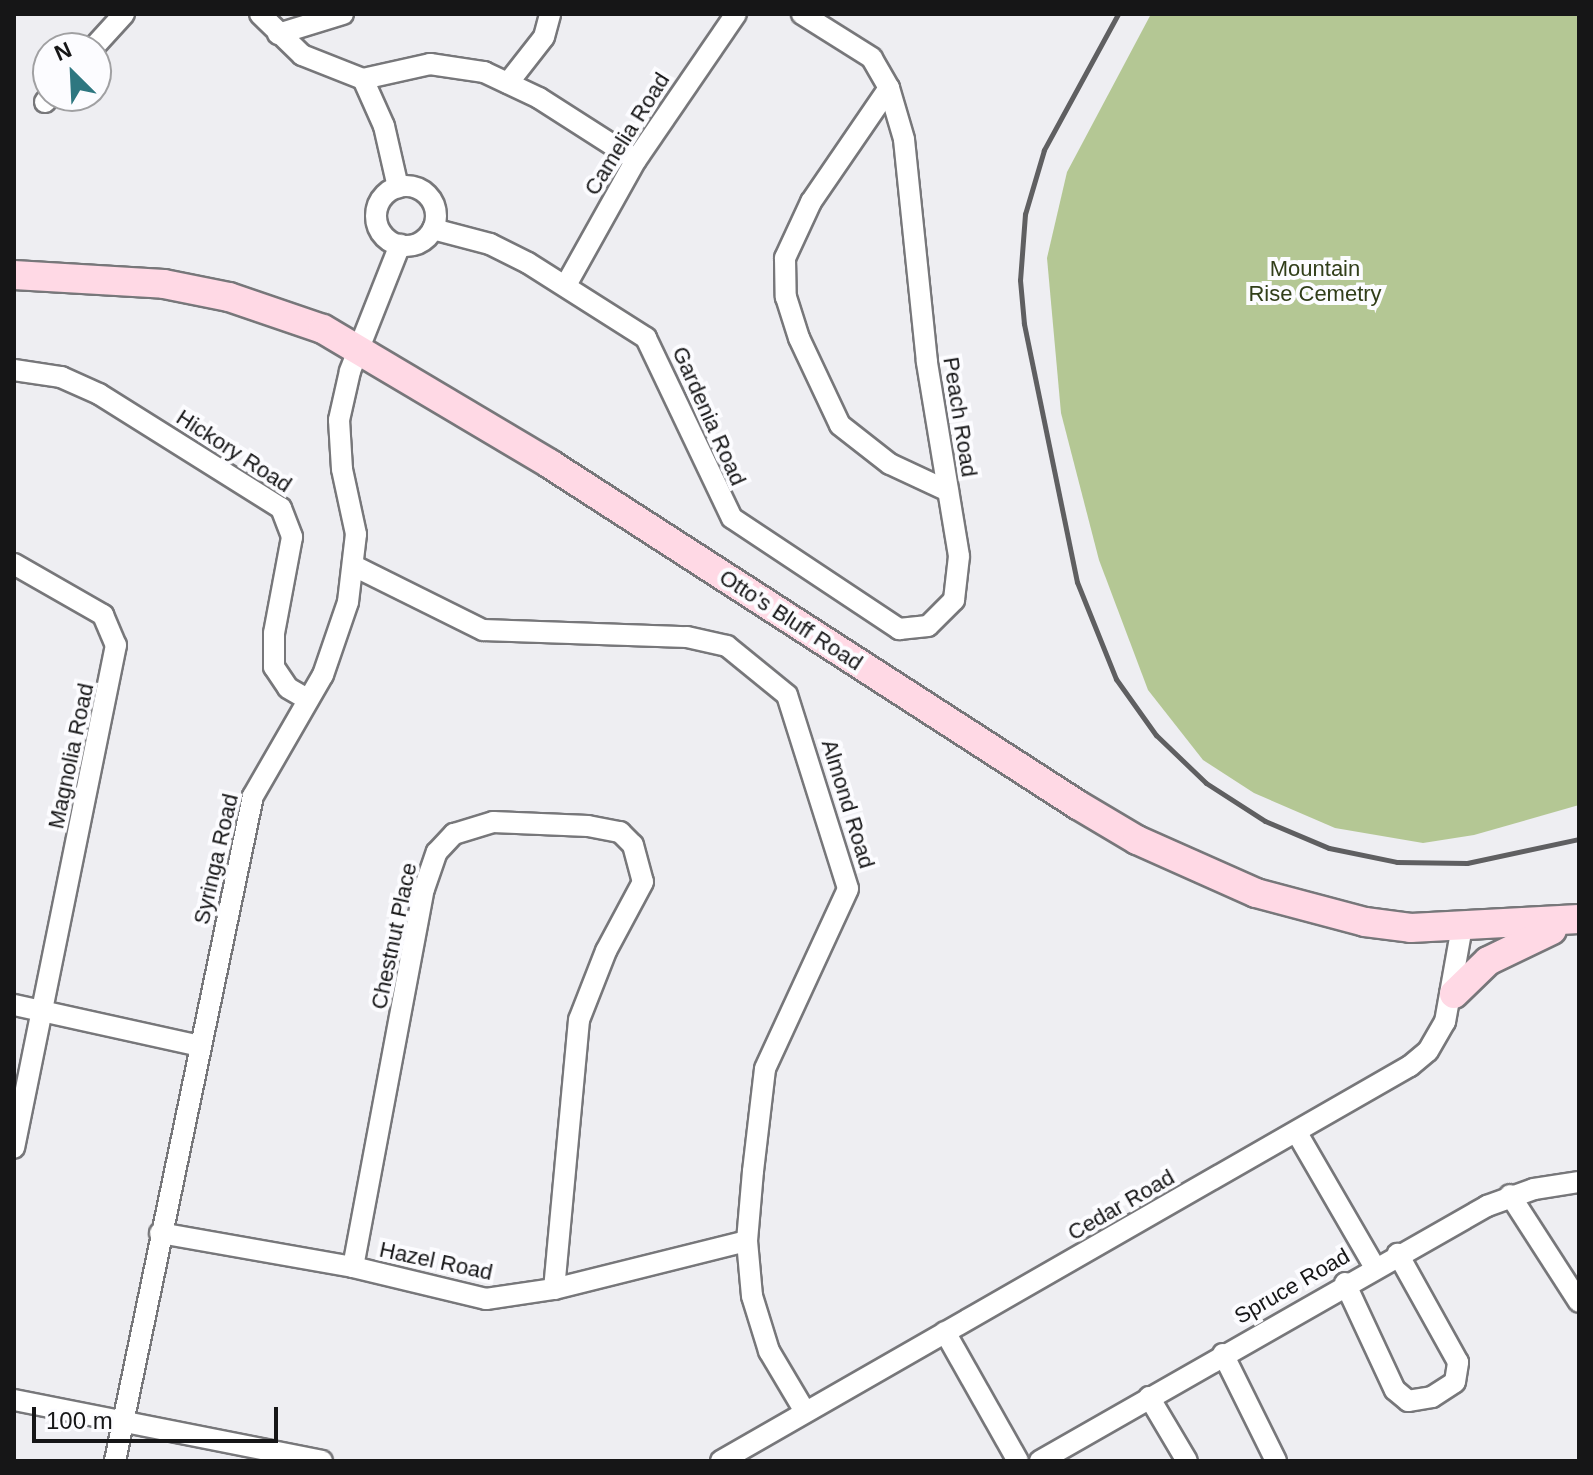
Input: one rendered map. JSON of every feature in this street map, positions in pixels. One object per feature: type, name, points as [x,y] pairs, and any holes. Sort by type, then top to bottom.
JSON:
[{"type":"main road","name":"Otto's Bluff Road","points":[[14,275],[164,284],[229,297],[323,329],[550,464],[1137,840],[1256,893],[1307,909],[1411,928],[1579,920]]},
{"type":"main road","points":[[1454,994],[1500,954],[1579,920]]},
{"type":"street","points":[[108,32],[124,14]]},
{"type":"street","points":[[260,14],[302,55],[363,79],[430,64],[454,65],[508,83],[636,160]]},
{"type":"street","points":[[278,34],[343,14]]},
{"type":"street","points":[[508,83],[544,37],[550,14]]},
{"type":"street","name":"Camelia Road","points":[[566,285],[636,160],[736,14]]},
{"type":"street","name":"Peach Road","points":[[802,14],[872,58],[889,88],[908,161],[917,283],[948,491]]},
{"type":"street","points":[[363,79],[384,126],[398,187]]},
{"type":"street","name":"Peach Road","points":[[889,88],[811,202],[785,258],[786,297],[799,338],[840,425],[890,464],[948,491]]},
{"type":"street","points":[[398,187],[426,193],[436,210],[433,229],[421,242],[400,245],[383,235],[376,217],[382,199],[398,187]]},
{"type":"street","name":"Gardenia Road","points":[[433,229],[490,244],[566,285],[646,338],[732,518],[899,629],[928,626],[954,600],[959,556],[948,491]]},
{"type":"street","name":"Syringa Road","points":[[115,1461],[253,796],[337,647],[356,567],[339,420],[359,349],[400,245]]},
{"type":"street","name":"Hickory Road","points":[[14,370],[61,377],[99,394],[281,508],[292,537],[274,633],[274,667],[288,688],[307,699]]},
{"type":"street","name":"Magnolia Road","points":[[14,564],[103,615],[116,645],[45,1011],[14,1148]]},
{"type":"street","name":"Almond Road","points":[[356,567],[483,630],[687,637],[727,646],[787,695],[848,889],[765,1069],[747,1241],[759,1325],[804,1410]]},
{"type":"street","name":"Chestnut Place","points":[[353,1267],[424,889],[437,852],[454,834],[493,822],[588,826],[620,832],[633,845],[643,882],[606,951],[579,1020],[554,1289]]},
{"type":"street","name":"Cedar Road","points":[[721,1461],[804,1410],[1297,1133],[1428,1051],[1445,1022],[1454,994],[1462,927]]},
{"type":"street","points":[[14,1005],[201,1046]]},
{"type":"street","points":[[1297,1133],[1374,1266]]},
{"type":"street","name":"Spruce Road","points":[[1040,1461],[1374,1266],[1510,1195],[1579,1182]]},
{"type":"street","points":[[1510,1195],[1579,1302]]},
{"type":"street","name":"Hazel Road","points":[[160,1233],[353,1267],[486,1299],[554,1289],[747,1241]]},
{"type":"street","points":[[1345,1283],[1395,1390],[1408,1401],[1432,1397],[1455,1382],[1458,1362],[1398,1254]]},
{"type":"street","points":[[945,1332],[1018,1461]]},
{"type":"street","points":[[1223,1354],[1276,1461]]},
{"type":"street","points":[[1149,1397],[1187,1461]]},
{"type":"street","points":[[14,1400],[124,1423],[232,1452],[322,1461]]},
{"type":"green space","name":"Mountain Rise Cemetry","points":[[1151,14],[1579,14],[1579,805],[1474,835],[1423,843],[1335,828],[1254,793],[1203,760],[1148,690],[1099,560],[1061,413],[1047,258],[1067,172]]},
{"type":"railway","points":[[1118,14],[1044,150],[1025,214],[1020,280],[1024,324],[1077,582],[1116,679],[1156,735],[1206,783],[1265,821],[1329,848],[1397,862],[1467,863],[1579,839]]}]
